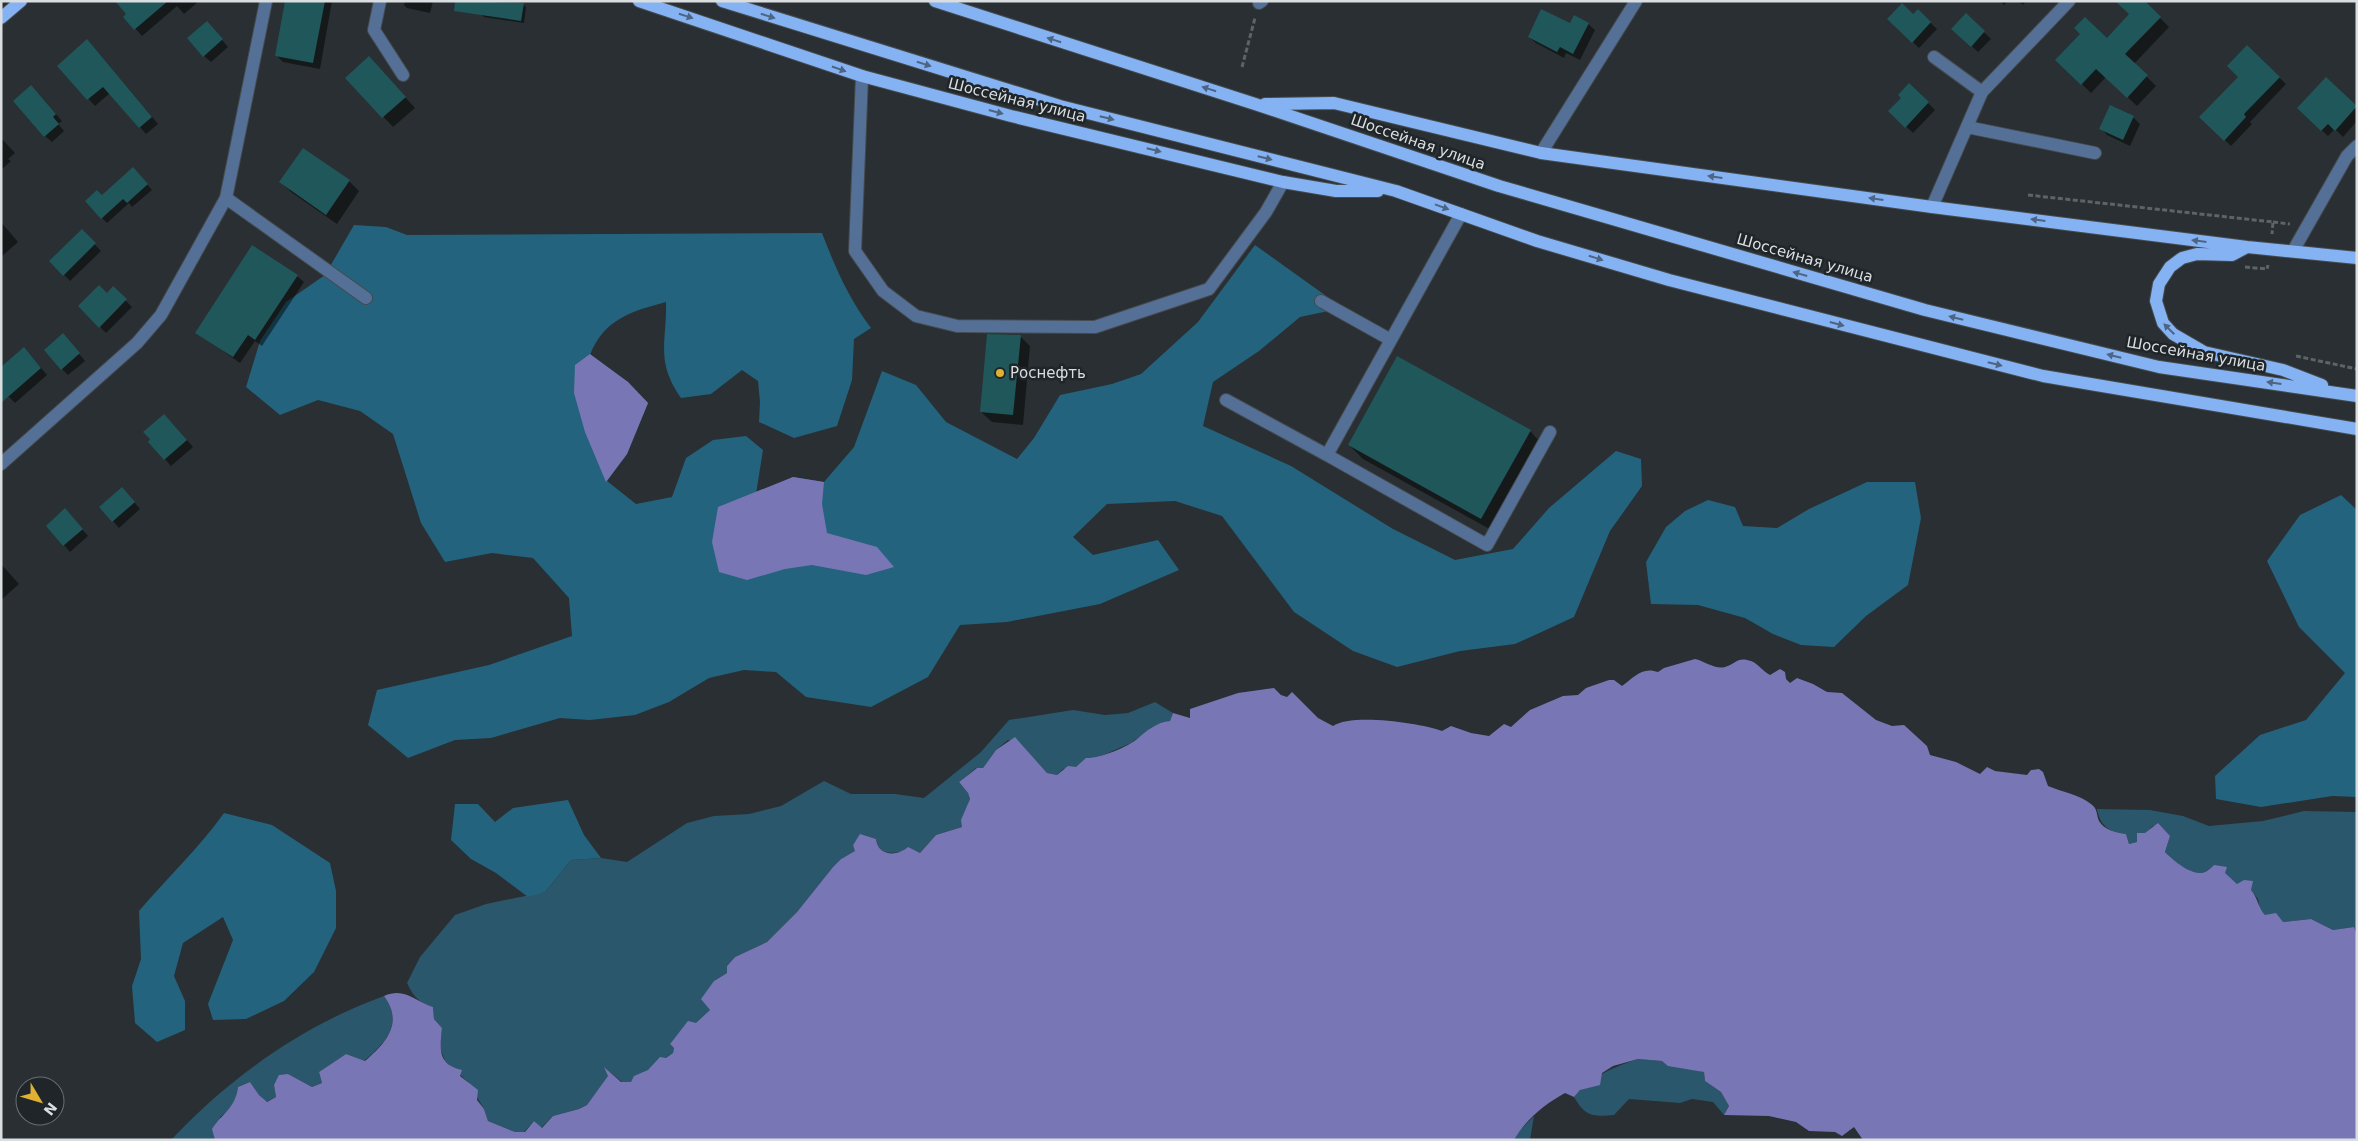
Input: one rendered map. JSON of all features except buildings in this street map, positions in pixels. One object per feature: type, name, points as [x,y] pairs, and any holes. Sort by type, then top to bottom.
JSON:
[{"type":"main road","points":[[1,18],[21,1]]},
{"type":"main road","name":"Шоссейная улица","points":[[639,1],[862,76],[1011,116],[1283,182],[1336,191],[1396,191]]},
{"type":"main road","name":"Шоссейная улица","points":[[722,1],[1060,106],[1396,191],[1536,241],[1669,280],[2043,376],[2357,429]]},
{"type":"main road","name":"Шоссейная улица","points":[[934,1],[1255,104],[1499,186],[1925,310],[2159,367],[2351,395]]},
{"type":"main road","name":"Шоссейная улица","points":[[1255,104],[1334,103],[1541,153],[1932,207],[2247,247],[2357,258]]},
{"type":"main road","points":[[2247,247],[2232,255],[2197,254],[2182,258],[2170,267],[2159,284],[2156,301],[2163,323],[2173,334],[2204,352],[2282,370],[2351,395]]},
{"type":"street","points":[[1,464],[150,330],[171,298],[226,198],[266,1]]},
{"type":"street","points":[[380,1],[374,30],[403,75]]},
{"type":"street","points":[[1541,153],[1636,1]]},
{"type":"street","points":[[1932,207],[1982,92],[2069,1]]},
{"type":"street","points":[[1934,57],[1982,92]]},
{"type":"street","points":[[862,76],[855,251],[883,291],[916,316],[957,326],[1096,327],[1209,290],[1266,212],[1283,182]]},
{"type":"street","points":[[1967,126],[2095,152]]},
{"type":"street","points":[[2292,251],[2347,156],[2357,146]]},
{"type":"street","points":[[226,198],[366,298]]},
{"type":"street","points":[[1326,456],[1461,214]]},
{"type":"street","points":[[1321,300],[1391,340]]},
{"type":"street","points":[[1226,400],[1488,545],[1550,432]]},
{"type":"path","points":[[1242,67],[1260,2]]},
{"type":"shaded area","points":[[354,225],[386,227],[407,235],[822,233],[843,282],[871,328],[854,339],[852,380],[837,426],[794,438],[759,422],[758,381],[742,370],[711,394],[681,398],[673,385],[665,362],[666,302],[620,318],[603,333],[596,343],[590,355],[628,382],[648,403],[627,454],[607,481],[636,504],[672,497],[686,458],[713,440],[746,436],[763,450],[756,494],[793,477],[824,482],[854,447],[882,371],[916,385],[946,422],[1017,459],[1034,438],[1060,395],[1112,384],[1141,374],[1198,322],[1255,245],[1343,308],[1300,317],[1259,351],[1213,382],[1203,426],[1291,466],[1393,529],[1455,560],[1513,549],[1549,508],[1616,451],[1641,459],[1642,486],[1610,531],[1574,617],[1515,644],[1460,651],[1397,667],[1353,651],[1294,612],[1222,516],[1175,501],[1107,504],[1073,537],[1093,555],[1158,540],[1179,570],[1100,604],[1007,622],[960,625],[928,677],[871,707],[806,697],[776,672],[744,670],[709,678],[669,702],[635,715],[590,720],[560,718],[491,738],[455,740],[408,758],[368,725],[377,690],[489,665],[572,636],[569,598],[533,558],[492,553],[445,562],[421,523],[393,434],[360,411],[318,400],[280,415],[246,387],[260,341],[286,302],[325,275]]},
{"type":"shaded area","points":[[590,354],[628,382],[648,403],[627,454],[606,482],[585,432],[574,393],[575,365]]},
{"type":"shaded area","points":[[793,477],[824,482],[822,504],[827,533],[877,547],[894,567],[866,575],[812,565],[785,569],[747,580],[719,572],[712,542],[718,507]]},
{"type":"shaded area","points":[[1867,482],[1915,482],[1921,518],[1908,585],[1866,616],[1834,647],[1801,645],[1773,634],[1745,618],[1698,605],[1651,604],[1646,562],[1666,527],[1685,511],[1708,500],[1735,507],[1743,526],[1777,528],[1809,509]]},
{"type":"shaded area","points":[[2341,495],[2357,510],[2357,797],[2332,796],[2261,807],[2216,799],[2215,776],[2260,735],[2306,720],[2345,673],[2299,627],[2267,561],[2300,515]]},
{"type":"shaded area","points":[[1695,659],[1721,668],[1743,659],[1754,662],[1770,675],[1780,669],[1785,672],[1786,679],[1790,683],[1797,678],[1827,692],[1842,693],[1876,720],[1892,726],[1904,725],[1927,746],[1930,755],[1956,762],[1980,774],[1987,767],[1995,771],[2027,775],[2031,770],[2039,769],[2043,772],[2048,786],[2075,795],[2091,804],[2096,810],[2101,824],[2111,830],[2126,834],[2129,844],[2137,842],[2137,833],[2145,833],[2158,823],[2170,836],[2165,852],[2183,867],[2200,873],[2214,865],[2227,867],[2225,873],[2237,884],[2244,880],[2253,881],[2251,890],[2265,915],[2276,913],[2283,922],[2311,919],[2333,930],[2354,927],[2357,935],[2357,1140],[1863,1140],[1854,1127],[1842,1136],[1835,1132],[1809,1131],[1796,1122],[1769,1116],[1724,1115],[1729,1106],[1721,1092],[1705,1081],[1704,1072],[1668,1066],[1662,1061],[1638,1059],[1613,1066],[1602,1073],[1600,1085],[1580,1090],[1574,1097],[1565,1093],[1550,1102],[1530,1119],[1514,1140],[215,1140],[212,1129],[231,1105],[238,1087],[250,1082],[259,1095],[267,1102],[276,1097],[274,1085],[279,1075],[288,1074],[312,1087],[322,1083],[319,1072],[346,1054],[365,1061],[380,1047],[390,1032],[392,1015],[390,1006],[384,996],[398,993],[433,1007],[434,1019],[442,1028],[441,1049],[444,1060],[448,1064],[462,1070],[460,1076],[478,1090],[477,1100],[484,1109],[488,1121],[515,1132],[525,1132],[534,1121],[542,1128],[553,1116],[587,1105],[608,1076],[604,1067],[621,1082],[631,1082],[634,1076],[648,1070],[660,1057],[666,1058],[673,1053],[674,1048],[670,1044],[688,1021],[696,1023],[710,1010],[701,999],[714,981],[727,973],[727,966],[735,957],[767,942],[797,912],[833,867],[841,859],[855,851],[853,845],[860,834],[876,839],[877,845],[884,852],[899,852],[908,847],[920,853],[936,835],[962,827],[961,820],[970,799],[968,793],[959,782],[977,768],[983,768],[996,750],[1015,737],[1047,773],[1057,775],[1068,766],[1076,767],[1086,758],[1105,755],[1133,742],[1152,727],[1170,721],[1173,713],[1190,718],[1190,709],[1238,693],[1274,688],[1281,695],[1287,697],[1292,692],[1318,718],[1333,726],[1355,720],[1403,722],[1442,731],[1451,726],[1471,733],[1489,736],[1504,724],[1511,727],[1530,710],[1563,696],[1578,695],[1586,688],[1609,680],[1614,680],[1622,686],[1642,672],[1658,672],[1664,668]]},
{"type":"shaded area","points":[[1155,702],[1173,713],[1170,721],[1156,725],[1131,743],[1076,767],[1063,769],[1057,775],[1047,773],[1020,743],[1008,740],[996,750],[983,768],[976,768],[959,782],[968,793],[970,799],[962,827],[936,835],[920,853],[888,852],[878,846],[876,839],[860,835],[853,845],[856,851],[841,859],[833,867],[797,912],[767,942],[735,957],[727,966],[727,973],[714,981],[705,1003],[710,1010],[696,1024],[688,1022],[670,1044],[674,1048],[673,1053],[631,1082],[622,1082],[605,1068],[609,1076],[587,1105],[553,1116],[541,1128],[534,1121],[524,1132],[515,1132],[488,1121],[484,1109],[468,1082],[445,1061],[440,1048],[442,1028],[434,1019],[433,1007],[417,998],[411,992],[407,983],[420,957],[455,915],[486,904],[545,892],[571,860],[601,858],[627,862],[687,823],[714,816],[749,814],[781,806],[824,781],[851,794],[895,794],[924,798],[981,752],[1009,720],[1073,710],[1105,715],[1128,713]]},
{"type":"shaded area","points":[[568,800],[584,835],[601,858],[571,860],[545,892],[528,897],[496,873],[471,859],[451,840],[455,804],[478,804],[495,822],[513,808]]},
{"type":"shaded area","points":[[2097,809],[2150,810],[2183,816],[2209,826],[2263,821],[2304,811],[2357,812],[2357,935],[2354,927],[2333,930],[2311,919],[2283,922],[2265,915],[2260,910],[2258,899],[2251,890],[2237,884],[2214,865],[2200,873],[2188,870],[2172,859],[2165,852],[2170,836],[2153,826],[2137,842],[2129,844],[2126,834],[2110,830],[2103,824]]},
{"type":"shaded area","points":[[224,813],[272,825],[330,863],[336,891],[336,928],[314,972],[284,1001],[246,1019],[213,1020],[208,1004],[233,940],[223,917],[183,943],[174,976],[185,1001],[185,1030],[157,1042],[135,1023],[132,986],[141,959],[139,911],[194,851]]},
{"type":"shaded area","points":[[384,996],[390,1006],[392,1015],[390,1032],[379,1047],[364,1061],[346,1054],[319,1072],[322,1083],[312,1087],[288,1074],[274,1085],[276,1097],[266,1102],[250,1082],[238,1087],[233,1104],[220,1117],[215,1140],[171,1140],[217,1095],[269,1056],[325,1022]]},
{"type":"shaded area","points":[[1638,1059],[1662,1061],[1704,1072],[1705,1081],[1721,1092],[1729,1106],[1724,1115],[1713,1102],[1692,1099],[1680,1103],[1629,1099],[1614,1115],[1600,1116],[1586,1112],[1574,1097],[1595,1078]]},
{"type":"shaded area","points":[[1534,1116],[1530,1140],[1514,1140],[1519,1131]]},
{"type":"place","name":"Роснефть","points":[[1000,373]]}]
